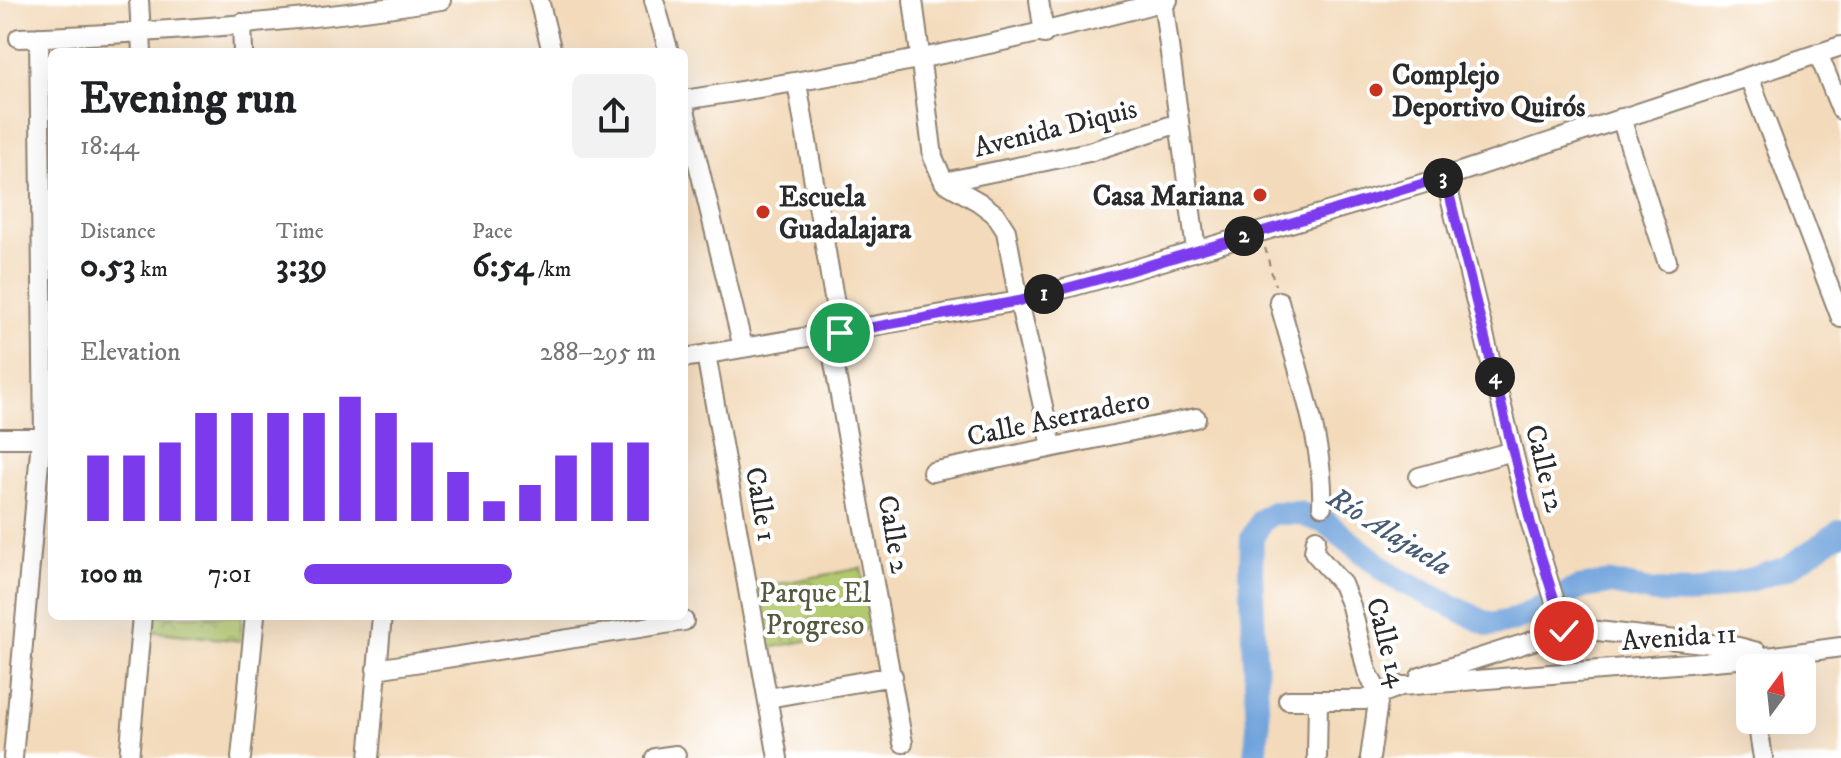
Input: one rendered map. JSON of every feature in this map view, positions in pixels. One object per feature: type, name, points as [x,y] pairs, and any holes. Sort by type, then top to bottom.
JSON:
[{"type":"street","points":[[139,0],[142,48]]},
{"type":"street","points":[[19,38],[242,23],[441,0]]},
{"type":"street","points":[[539,0],[551,48]]},
{"type":"street","points":[[654,0],[668,48]]},
{"type":"street","points":[[913,0],[933,157],[944,182],[995,214],[1006,231],[1052,446]]},
{"type":"street","points":[[1039,0],[1044,34]]},
{"type":"street","points":[[688,102],[1044,34],[1165,0],[1196,250]]},
{"type":"street","points":[[242,23],[243,48]]},
{"type":"street","points":[[13,758],[46,439],[48,310],[39,37]]},
{"type":"street","points":[[688,357],[1019,301],[1445,177],[1841,46]]},
{"type":"street","points":[[1818,53],[1841,110]]},
{"type":"street","points":[[1749,77],[1841,318]]},
{"type":"street","points":[[797,83],[834,334]]},
{"type":"street","points":[[1621,118],[1667,261]]},
{"type":"street","points":[[688,120],[743,347]]},
{"type":"street","name":"Avenida Diquis","points":[[944,182],[1089,152],[1179,123]]},
{"type":"street","name":"Calle 12","points":[[1445,177],[1513,451],[1564,631]]},
{"type":"street","points":[[1279,301],[1310,420],[1323,486],[1322,506]]},
{"type":"street","name":"Calle 2","points":[[834,334],[903,743]]},
{"type":"street","name":"Calle 1","points":[[706,354],[778,758]]},
{"type":"street","name":"Calle Aserradero","points":[[932,472],[1196,418]]},
{"type":"street","points":[[0,438],[46,439]]},
{"type":"street","points":[[1419,477],[1513,451]]},
{"type":"street","name":"Calle 14","points":[[1315,546],[1342,584],[1351,606],[1367,671],[1379,695],[1370,758]]},
{"type":"street","points":[[129,758],[142,620]]},
{"type":"street","points":[[241,758],[255,620]]},
{"type":"street","points":[[369,758],[382,620]]},
{"type":"street","points":[[376,669],[684,621]]},
{"type":"street","points":[[1401,686],[1435,671],[1564,631],[1580,629],[1738,647],[1767,654]]},
{"type":"street","name":"Avenida 11","points":[[1790,654],[1841,647]]},
{"type":"street","name":"Avenida 11","points":[[1288,700],[1364,700],[1401,686],[1736,659]]},
{"type":"street","points":[[768,698],[893,676]]},
{"type":"street","points":[[1317,758],[1318,700]]},
{"type":"street","points":[[1759,734],[1763,758]]},
{"type":"street","points":[[655,758],[676,755]]},
{"type":"path","points":[[1261,232],[1279,301]]},
{"type":"green space","name":"Parque El Progreso","points":[[861,568],[873,628],[769,648],[757,588]]},
{"type":"green space","points":[[151,620],[242,620],[240,641],[150,631]]},
{"type":"waterway","name":"Río Alajuela","points":[[1255,758],[1258,727],[1252,538],[1262,520],[1273,513],[1298,513],[1325,522],[1394,577],[1490,625],[1515,620],[1578,588],[1611,583],[1654,592],[1694,593],[1756,578],[1787,568],[1841,531]]},
{"type":"place","name":"Complejo Deportivo Quirós","points":[[1376,90]]},
{"type":"place","name":"Casa Mariana","points":[[1260,195]]},
{"type":"place","name":"Escuela Guadalajara","points":[[763,212]]},
{"type":"route","points":[[840,333],[1019,301],[1445,177],[1531,524],[1564,631]]}]
